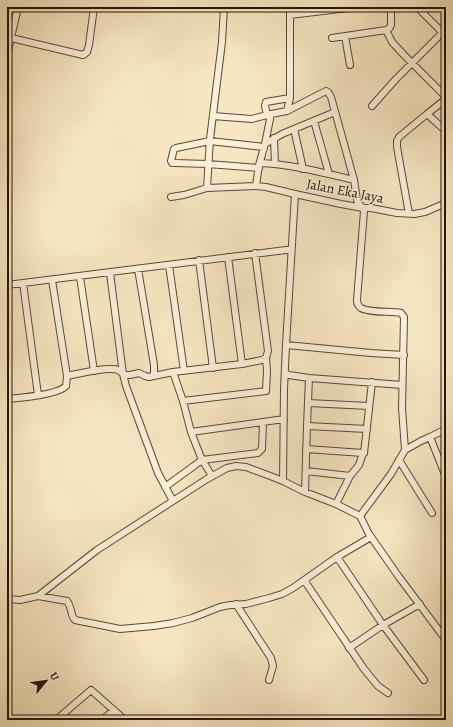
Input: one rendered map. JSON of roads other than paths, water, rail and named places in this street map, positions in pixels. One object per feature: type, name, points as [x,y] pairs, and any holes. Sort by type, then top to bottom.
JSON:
[{"type":"street","points":[[7,55],[9,38],[18,7]]},
{"type":"street","points":[[9,38],[83,55],[87,52],[94,7]]},
{"type":"street","points":[[207,188],[210,141],[222,42],[224,7]]},
{"type":"street","points":[[287,110],[290,98],[290,7]]},
{"type":"street","points":[[290,15],[356,7]]},
{"type":"street","points":[[332,38],[389,29],[391,25],[391,7]]},
{"type":"street","points":[[372,106],[412,63],[445,33],[417,7]]},
{"type":"street","points":[[386,30],[392,42],[446,98],[399,136],[397,141],[410,214]]},
{"type":"street","points":[[345,36],[350,65]]},
{"type":"street","points":[[213,116],[252,119],[259,118],[287,110],[326,91],[331,97],[354,180],[357,200],[364,211],[357,304],[360,308],[401,313],[404,317],[402,408],[405,450]]},
{"type":"street","points":[[256,186],[269,114],[265,106],[266,102],[290,98]]},
{"type":"street","points":[[335,112],[282,134],[264,145],[210,141],[174,149],[171,161],[172,163],[259,166],[275,164],[354,180]]},
{"type":"street","points":[[427,114],[446,131]]},
{"type":"street","points":[[314,121],[329,174]]},
{"type":"street","points":[[294,129],[303,169]]},
{"type":"street","points":[[274,138],[275,164]]},
{"type":"street","points":[[171,197],[184,195],[207,188],[256,186],[295,194]]},
{"type":"street","name":"Jalan Eka Jaya","points":[[283,481],[286,345],[295,194],[363,208],[410,214],[425,212],[446,203]]},
{"type":"street","points":[[7,285],[110,273],[255,253],[291,250]]},
{"type":"street","points":[[183,401],[266,391],[266,358],[268,351],[255,253]]},
{"type":"street","points":[[228,257],[242,364]]},
{"type":"street","points":[[199,260],[213,368]]},
{"type":"street","points":[[169,265],[184,371]]},
{"type":"street","points":[[138,269],[153,360],[154,376]]},
{"type":"street","points":[[110,273],[123,374],[126,386],[150,452],[165,487],[173,501]]},
{"type":"street","points":[[80,276],[94,371]]},
{"type":"street","points":[[7,395],[7,399],[38,395],[63,390],[67,384],[52,280]]},
{"type":"street","points":[[23,283],[38,395]]},
{"type":"street","points":[[286,345],[404,355]]},
{"type":"street","points":[[67,376],[115,369],[127,376],[139,373],[147,377],[173,372],[242,364],[266,358]]},
{"type":"street","points":[[173,372],[183,401],[191,432],[202,460],[212,476]]},
{"type":"street","points":[[285,373],[309,378],[402,385]]},
{"type":"street","points":[[305,492],[309,378]]},
{"type":"street","points":[[336,504],[350,476],[359,465],[363,452],[364,453],[372,382]]},
{"type":"street","points":[[308,403],[369,406]]},
{"type":"street","points":[[191,432],[284,419]]},
{"type":"street","points":[[165,487],[202,460],[258,453],[262,449],[263,422]]},
{"type":"street","points":[[307,426],[367,429]]},
{"type":"street","points":[[360,516],[391,474],[405,450],[446,429]]},
{"type":"street","points":[[430,437],[446,477]]},
{"type":"street","points":[[306,449],[363,452]]},
{"type":"street","points":[[399,460],[432,513]]},
{"type":"street","points":[[38,596],[97,550],[212,476],[226,468],[236,466],[246,467],[283,481],[360,516],[371,537],[446,640]]},
{"type":"street","points":[[306,470],[350,476]]},
{"type":"street","points":[[7,599],[20,600],[38,596],[67,601],[75,620],[120,629],[173,623],[192,618],[220,607],[246,604],[282,594],[337,557],[371,537]]},
{"type":"street","points":[[337,557],[383,625],[424,680]]},
{"type":"street","points":[[304,580],[364,669],[378,686],[388,693]]},
{"type":"street","points":[[236,604],[271,658],[273,666],[269,680]]},
{"type":"street","points":[[349,648],[383,625],[420,604]]},
{"type":"street","points":[[56,720],[91,690],[125,720]]},
{"type":"street","points":[[102,720],[114,710]]}]
